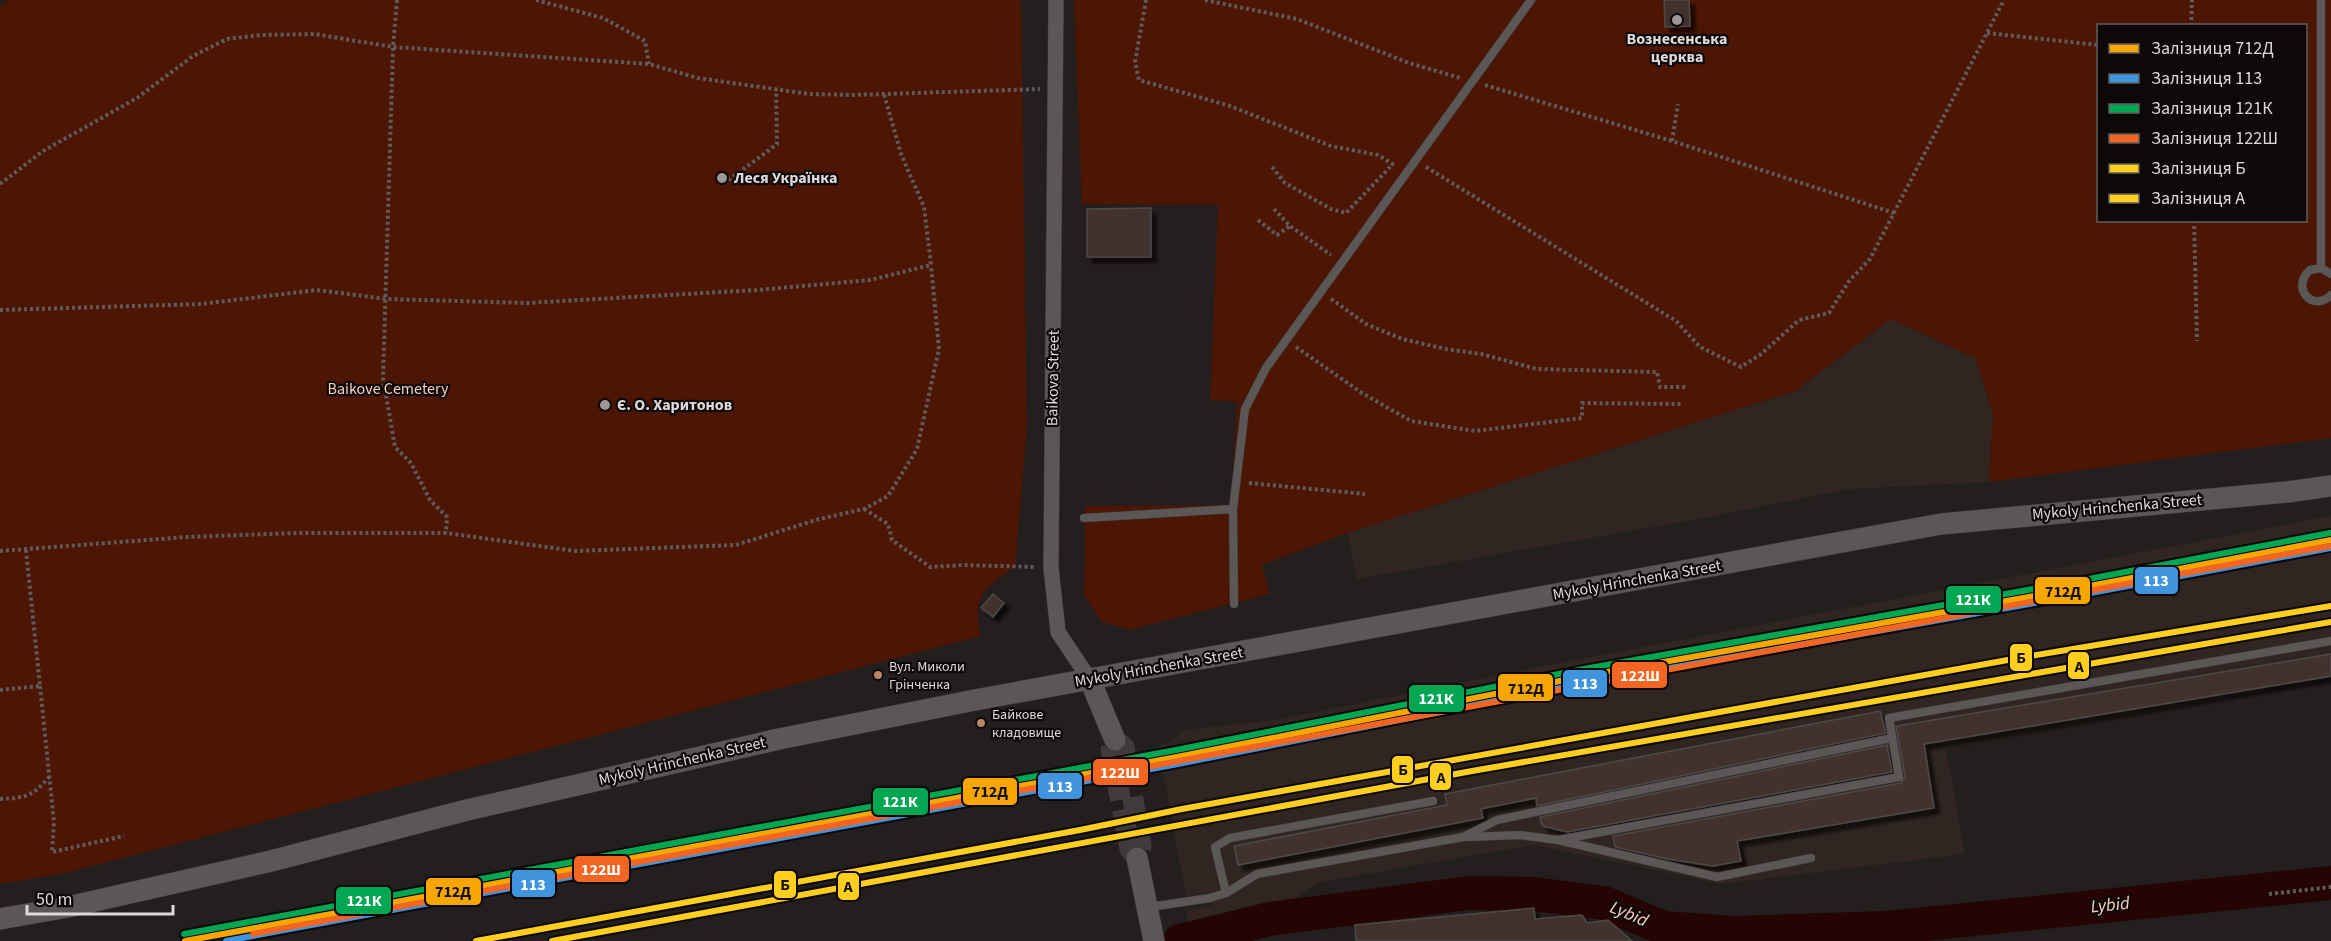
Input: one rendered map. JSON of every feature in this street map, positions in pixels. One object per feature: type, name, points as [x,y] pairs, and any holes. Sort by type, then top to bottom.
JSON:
[{"type":"main road","name":"Mykoly Hrinchenka Street","points":[[0,920],[68,908],[271,861],[467,810],[779,739],[1090,680],[1941,524],[2331,486]]},
{"type":"main road","name":"Baikova Street","points":[[1090,680],[1116,740]]},
{"type":"main road","points":[[1137,858],[1154,941]]},
{"type":"street","name":"Baikova Street","points":[[1056,0],[1051,567],[1058,632],[1090,680]]},
{"type":"lane","points":[[1234,604],[1233,509],[1245,409],[1266,368],[1531,0]]},
{"type":"lane","points":[[2321,0],[2321,268]]},
{"type":"lane","points":[[2331,274],[2321,268],[2310,270],[2302,282],[2302,291],[2313,301],[2320,301],[2331,295]]},
{"type":"lane","points":[[1084,518],[1233,509]]},
{"type":"lane","points":[[1558,840],[1899,777],[1889,718],[2331,641]]},
{"type":"lane","points":[[1463,837],[1497,820],[1893,738]]},
{"type":"lane","points":[[1226,893],[1215,847],[1230,838],[1433,801]]},
{"type":"lane","points":[[1148,909],[1226,893],[1257,874],[1463,837],[1520,835],[1558,840],[1717,877],[1811,858]]},
{"type":"path","points":[[397,0],[393,47],[383,378],[395,447],[411,463],[430,500],[447,517],[446,533]]},
{"type":"path","points":[[536,0],[603,18],[645,41],[649,64]]},
{"type":"path","points":[[1146,0],[1135,62],[1139,80],[1230,106],[1331,146],[1378,155],[1393,164],[1346,213],[1331,209],[1285,183],[1272,168]]},
{"type":"path","points":[[1205,0],[1297,19],[1409,63],[1672,141],[1894,213]]},
{"type":"path","points":[[1415,160],[1676,321],[1700,347],[1741,368],[1761,354],[1799,320],[1829,313],[1849,281],[1870,259],[2004,0]]},
{"type":"path","points":[[2191,24],[2192,0]]},
{"type":"path","points":[[1987,33],[2097,45]]},
{"type":"path","points":[[0,184],[42,151],[137,98],[193,56],[227,39],[261,35],[315,34],[393,47],[649,64],[698,78],[809,94],[884,94],[1056,88]]},
{"type":"path","points":[[722,178],[730,179],[777,144],[776,89]]},
{"type":"path","points":[[0,551],[198,536],[297,532],[446,533],[575,551],[736,545],[819,519],[864,509],[888,496],[917,449],[939,349],[924,207],[901,154],[884,94]]},
{"type":"path","points":[[1672,141],[1678,104]]},
{"type":"path","points":[[1274,209],[1290,226],[1342,262]]},
{"type":"path","points":[[1258,220],[1277,235],[1290,226]]},
{"type":"path","points":[[2194,222],[2197,341]]},
{"type":"path","points":[[0,310],[201,304],[317,290],[387,299],[527,303],[666,296],[870,280],[931,265]]},
{"type":"path","points":[[1321,292],[1366,324],[1402,339],[1481,354],[1537,369],[1657,372],[1660,387],[1688,387]]},
{"type":"path","points":[[1286,340],[1362,393],[1411,421],[1475,431],[1582,418],[1582,403],[1683,404]]},
{"type":"path","points":[[1259,484],[1365,494]]},
{"type":"path","points":[[864,509],[888,524],[892,540],[930,567],[963,565],[1051,567]]},
{"type":"path","points":[[26,550],[50,775],[54,822],[52,852],[124,836]]},
{"type":"path","points":[[0,690],[40,686]]},
{"type":"path","points":[[0,799],[23,798],[37,791],[50,775]]},
{"type":"path","points":[[2269,894],[2331,887]]},
{"type":"shaded area","points":[[1891,319],[1975,358],[1993,414],[1989,482],[1851,489],[1710,517],[1357,579],[1347,533],[1795,391]]},
{"type":"shaded area","points":[[2331,516],[2331,678],[1946,749],[1965,854],[1722,884],[1534,845],[1320,882],[1295,898],[1245,907],[1200,925],[1189,924],[1186,911],[1213,905],[1209,892],[1186,897],[1158,746],[1169,743],[1184,730],[1281,719],[1512,672]]},
{"type":"green space","name":"Baikove Cemetery","points":[[9,0],[1021,0],[1027,426],[1015,567],[995,581],[983,594],[978,611],[981,636],[65,873],[0,884],[0,7]]},
{"type":"green space","points":[[1074,0],[2331,0],[2331,438],[1989,482],[1993,414],[1975,358],[1891,319],[1795,391],[1347,533],[1262,565],[1270,594],[1129,630],[1101,621],[1084,595],[1085,506],[1231,505],[1237,402],[1210,400],[1218,205],[1082,204]]},
{"type":"building","name":"Вознесенська церква","points":[[1664,0],[1689,0],[1690,26],[1665,27]]},
{"type":"building","points":[[1151,208],[1151,257],[1087,257],[1087,209]]},
{"type":"building","points":[[993,594],[1004,603],[993,617],[981,608]]},
{"type":"building","points":[[2331,654],[2331,676],[1924,744],[1934,808],[1737,841],[1741,861],[1713,866],[1667,859],[1615,847],[1613,836],[1901,783],[1905,776],[1896,726]]},
{"type":"building","points":[[1880,711],[1886,733],[1537,806],[1536,798],[1481,809],[1483,818],[1238,865],[1234,846],[1447,805],[1445,794]]},
{"type":"building","points":[[1887,745],[1892,772],[1567,832],[1542,826],[1540,817]]},
{"type":"building","points":[[1534,908],[1535,919],[1582,915],[1587,923],[1608,920],[1632,941],[1356,941],[1355,925]]},
{"type":"waterway","name":"Lybid","points":[[1180,941],[1270,919],[1469,893],[1534,894],[1604,903],[1663,928],[1735,933],[1886,928],[2331,883]]},
{"type":"tunnel","points":[[1115,740],[1124,747],[1141,846],[1137,858],[1130,849],[1111,750],[1115,740]]},
{"type":"rail line","name":"121К","points":[[184,934],[1176,750],[1584,669],[2078,581],[2330,533]]},
{"type":"rail line","name":"712Д","points":[[185,941],[1177,757],[1585,676],[2079,588],[2331,540]]},
{"type":"rail line","name":"122Ш","points":[[253,934],[2330,546]]},
{"type":"rail line","name":"113","points":[[226,941],[1178,764],[1586,683],[2331,548]]},
{"type":"rail line","name":"Б","points":[[476,941],[1080,830],[1182,809],[2030,656],[2331,606]]},
{"type":"rail line","name":"A","points":[[552,941],[1472,771],[2331,622]]},
{"type":"place","name":"Вознесенська церква","points":[[1677,20]]},
{"type":"place","name":"Леся Українка","points":[[722,178]]},
{"type":"place","name":"Є. О. Харитонов","points":[[605,405]]},
{"type":"place","name":"Вул. Миколи Грінченка","points":[[878,675]]},
{"type":"place","name":"Байкове кладовище","points":[[981,723]]}]
